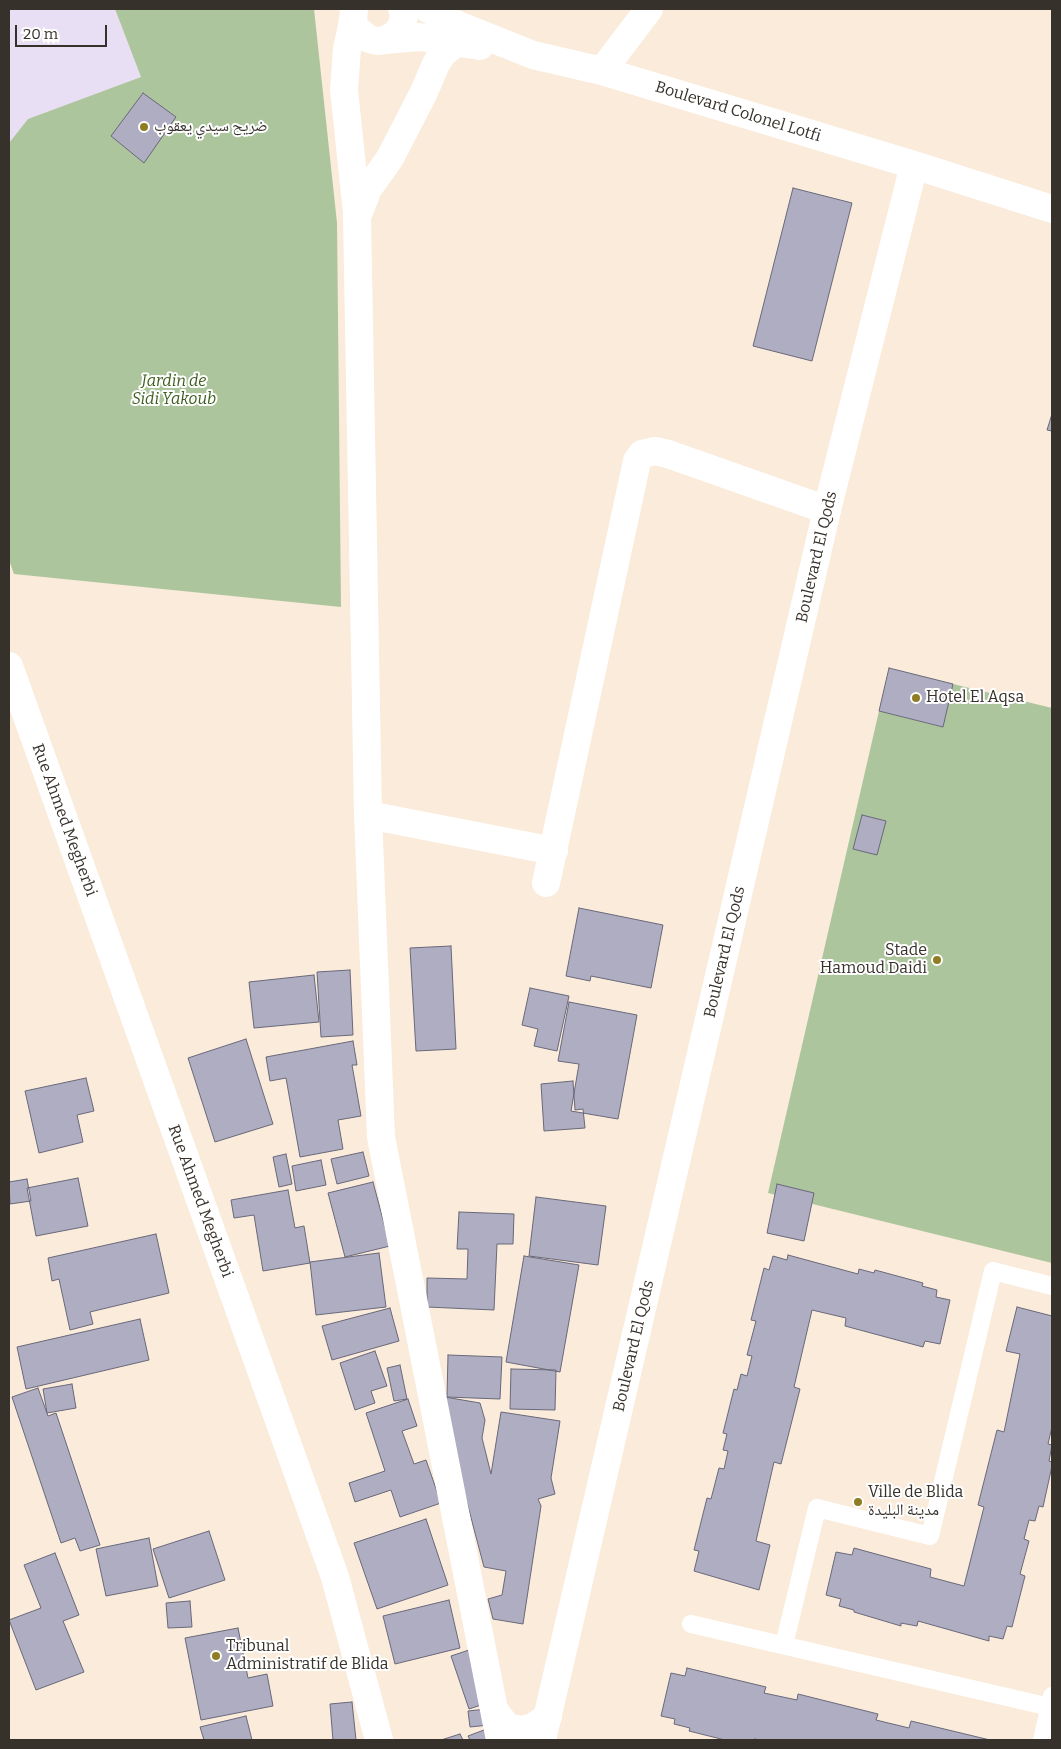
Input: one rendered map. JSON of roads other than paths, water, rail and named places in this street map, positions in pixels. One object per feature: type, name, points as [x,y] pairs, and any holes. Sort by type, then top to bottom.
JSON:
[{"type":"main road","points":[[385,40],[399,30],[404,14],[402,9]]},
{"type":"main road","points":[[602,71],[649,9]]},
{"type":"main road","name":"Boulevard Colonel Lotfi","points":[[428,10],[458,25],[533,55],[602,71],[914,165],[1052,209]]},
{"type":"main road","points":[[353,13],[356,29],[369,39],[377,41],[420,37],[533,55]]},
{"type":"main road","points":[[353,13],[347,49],[344,90],[357,217],[368,815],[381,1137],[500,1740]]},
{"type":"main road","points":[[357,217],[368,189],[390,158],[424,92],[436,64],[443,52],[458,42]]},
{"type":"main road","name":"Boulevard El Qods","points":[[545,1729],[827,510],[914,165]]},
{"type":"main road","points":[[546,883],[637,462],[642,454],[655,451],[668,454],[827,510]]},
{"type":"main road","name":"Rue Ahmed Megherbi","points":[[9,666],[335,1577],[379,1740]]},
{"type":"main road","points":[[368,815],[554,851]]},
{"type":"main road","points":[[494,1710],[507,1727],[521,1730],[533,1727],[545,1729]]},
{"type":"lane","points":[[784,1645],[817,1508],[930,1536],[993,1271],[1052,1286]]},
{"type":"lane","points":[[691,1624],[1051,1702],[1042,1740]]},
{"type":"place","name":"ضريح سيدي يعقوب","points":[[144,127]]},
{"type":"place","name":"Hotel El Aqsa","points":[[916,698]]},
{"type":"place","name":"Stade Hamoud Daidi","points":[[937,960]]},
{"type":"place","name":"Ville de Blida مدينة البليدة","points":[[858,1502]]},
{"type":"place","name":"Tribunal Administratif de Blida","points":[[216,1656]]},
{"type":"park label","name":"Jardin de Sidi Yakoub","points":[[174,391]]}]
